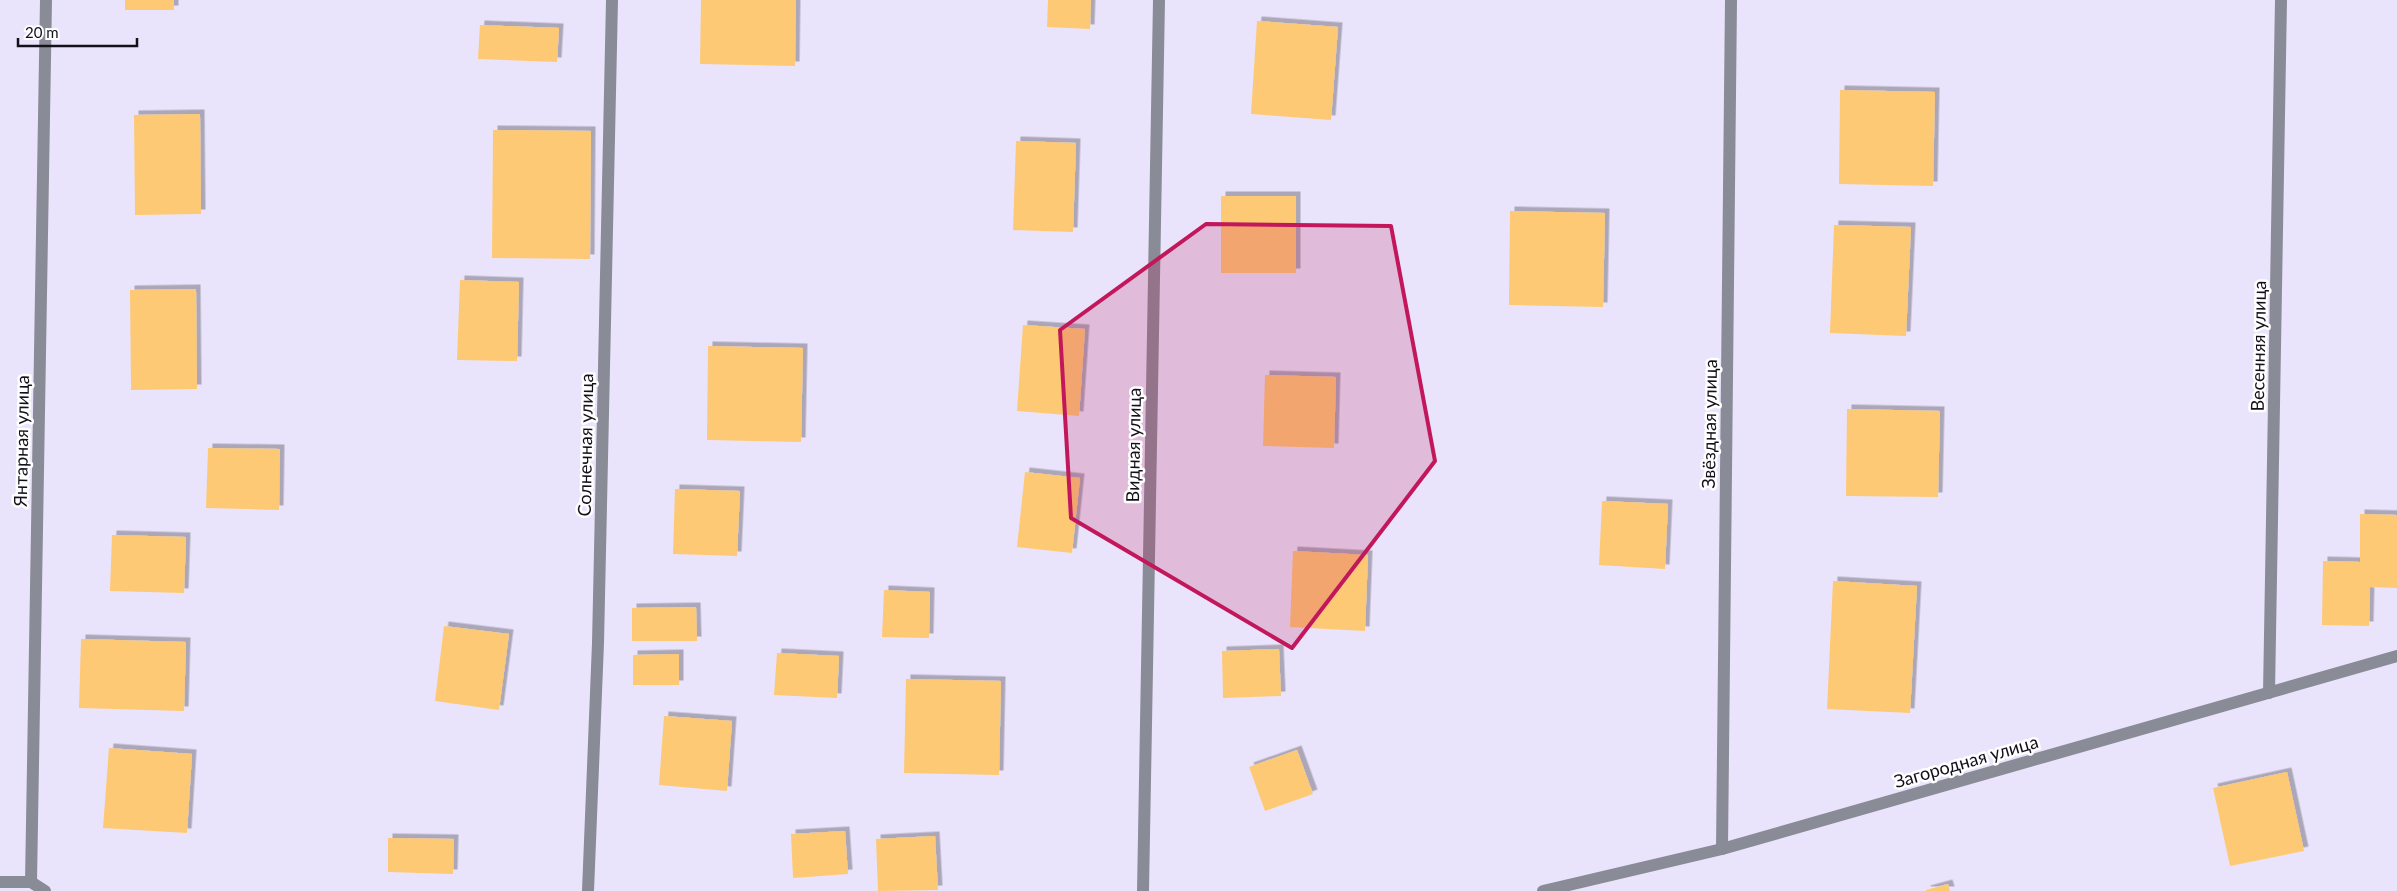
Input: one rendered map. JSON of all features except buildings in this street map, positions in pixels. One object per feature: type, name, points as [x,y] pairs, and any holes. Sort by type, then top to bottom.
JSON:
[{"type":"street","name":"Янтарная улица","points":[[31,882],[46,0]]},
{"type":"street","name":"Солнечная улица","points":[[588,891],[598,644],[612,0]]},
{"type":"street","name":"Видная улица","points":[[1143,891],[1159,0]]},
{"type":"street","name":"Звёздная улица","points":[[1722,849],[1731,0]]},
{"type":"street","name":"Весенняя улица","points":[[2270,693],[2281,0]]},
{"type":"street","name":"Загородная улица","points":[[1543,891],[1722,849],[2397,656]]},
{"type":"street","points":[[0,882],[31,882],[45,891]]},
{"type":"highlighted area","points":[[1206,224],[1391,226],[1435,461],[1292,648],[1071,518],[1060,330]]}]
